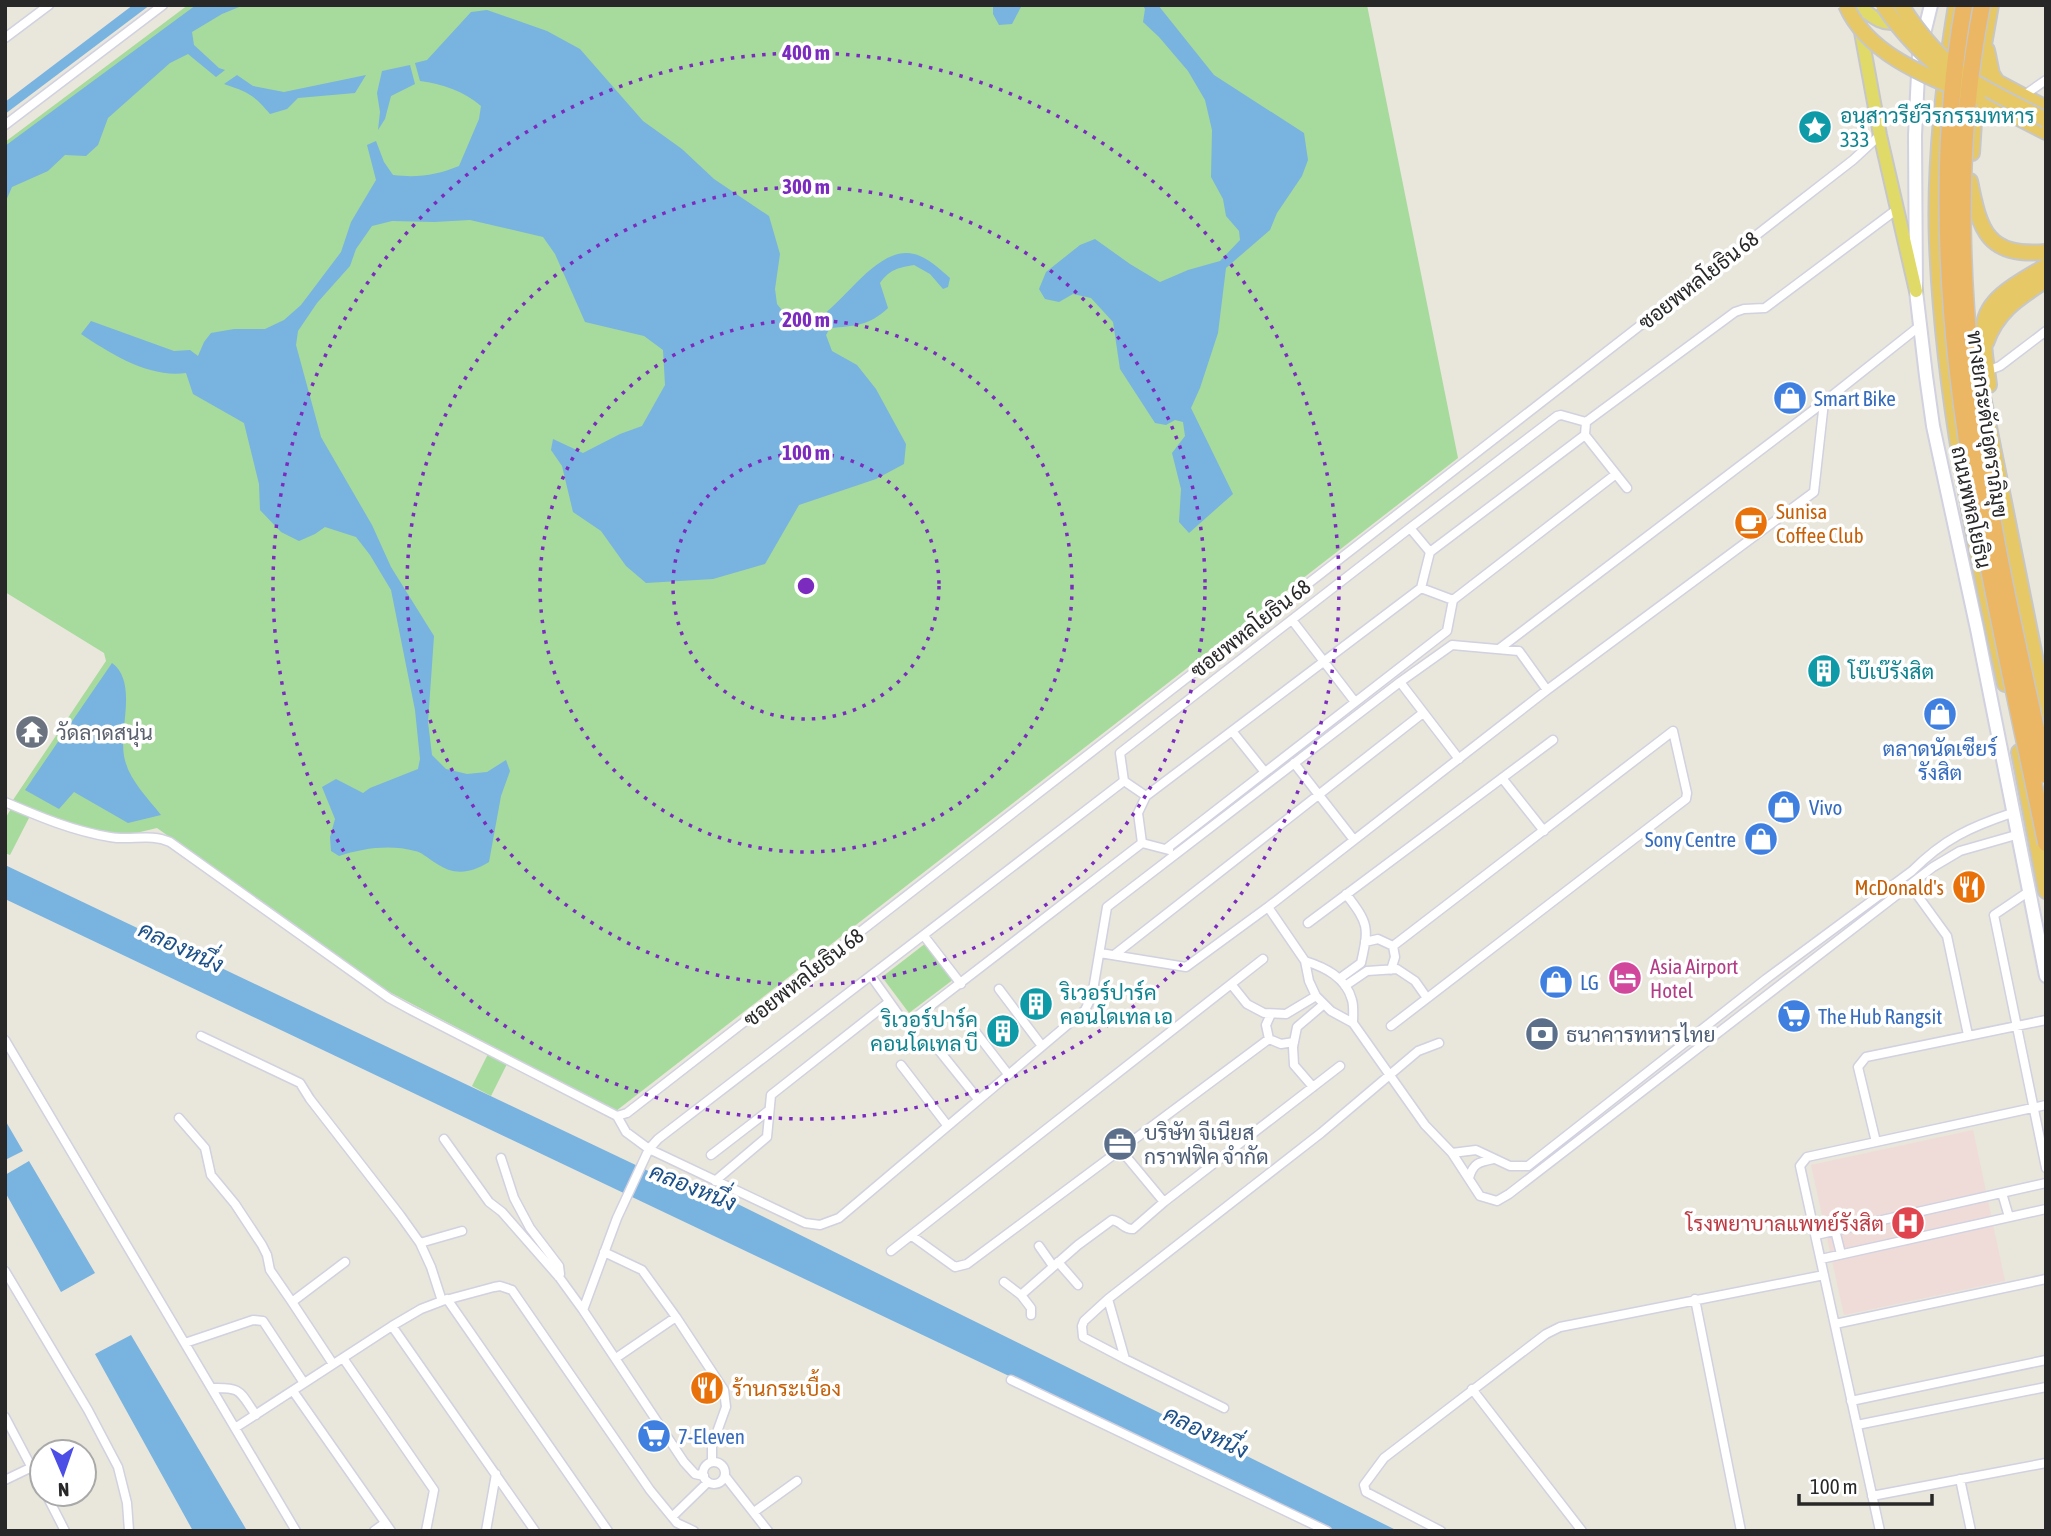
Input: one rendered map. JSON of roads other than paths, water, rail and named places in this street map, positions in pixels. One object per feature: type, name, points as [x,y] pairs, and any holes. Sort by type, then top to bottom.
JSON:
[{"type":"highway","points":[[1846,5],[1850,15],[1875,44],[1900,63],[1978,97],[2046,132]]},
{"type":"highway","points":[[1883,5],[1899,28],[1937,68],[1978,97]]},
{"type":"highway","points":[[1901,5],[1922,35],[1967,77],[2046,120]]},
{"type":"highway","name":"ถนนพหลโยธิน","points":[[1956,5],[1938,151],[1937,242],[1944,340],[1952,415],[1973,538],[2046,891]]},
{"type":"highway","name":"ทางยกระดับอุตราภิมุข","points":[[1964,5],[1954,73],[1946,203],[1953,332],[1979,517],[2046,843]]},
{"type":"highway","name":"ทางยกระดับอุตราภิมุข","points":[[1982,5],[1969,97],[1963,178],[1969,332],[1987,486],[2046,775]]},
{"type":"highway","points":[[1991,5],[1976,90],[1970,181],[1978,221],[1984,231],[2003,247],[2028,253],[2046,252]]},
{"type":"highway","points":[[1985,34],[1992,74],[1997,82],[2046,108]]},
{"type":"highway","name":"ถนนพหลโยธิน","points":[[1970,181],[1968,234],[1972,333],[2000,488],[2046,712]]},
{"type":"highway","points":[[1989,422],[1990,395],[1983,327],[1989,310],[2000,297],[2046,266]]},
{"type":"highway","points":[[1984,347],[1996,321],[2012,302],[2046,280]]},
{"type":"main road","points":[[1857,5],[1878,20],[1895,24],[1903,20],[1907,5]]},
{"type":"main road","name":"ถนนพหลโยธิน","points":[[1857,5],[1880,135],[1916,291],[1933,426],[1977,629],[2046,976]]},
{"type":"main road","points":[[1916,291],[1916,95],[1919,54],[1931,5]]},
{"type":"street","points":[[5,38],[49,5]]},
{"type":"street","points":[[5,125],[163,5]]},
{"type":"street","points":[[2023,96],[2046,80]]},
{"type":"street","name":"ซอยพหลโยธิน 68","points":[[617,1116],[638,1105],[1842,168],[1880,135]]},
{"type":"street","points":[[1627,488],[1585,435],[1586,422],[1735,312],[1765,308],[1896,210]]},
{"type":"street","points":[[1499,649],[1921,325]]},
{"type":"street","points":[[1987,371],[2000,366],[2046,331]]},
{"type":"street","points":[[1100,953],[1186,967],[1268,907],[1547,690],[1815,491],[1824,402]]},
{"type":"street","points":[[1146,796],[1124,781],[1120,753],[1557,416],[1586,422]]},
{"type":"street","points":[[1142,843],[1138,813],[1146,796],[1421,588],[1430,552],[1585,435]]},
{"type":"street","points":[[1166,849],[1447,631],[1453,600],[1616,474]]},
{"type":"street","points":[[1410,528],[1430,552]]},
{"type":"street","points":[[1421,588],[1453,600]]},
{"type":"street","points":[[1292,620],[1355,702]]},
{"type":"street","points":[[5,802],[56,824],[112,838],[150,836],[170,842],[389,998],[513,1065],[617,1116],[626,1132],[647,1152],[813,1226],[829,1223],[839,1217],[1085,1010],[1089,1004],[1100,953],[1107,907],[1399,682],[1451,645],[1519,651],[1547,690]]},
{"type":"street","points":[[1399,682],[1459,759]]},
{"type":"street","points":[[1114,956],[1423,713]]},
{"type":"street","points":[[1232,731],[1264,771]]},
{"type":"street","points":[[1391,1026],[1686,799],[1687,793],[1673,731],[1393,946]]},
{"type":"street","points":[[1308,923],[1553,740]]},
{"type":"street","points":[[1294,763],[1354,840]]},
{"type":"street","points":[[1502,778],[1544,831]]},
{"type":"street","points":[[583,1310],[617,1218],[647,1152],[659,1139],[1124,781]]},
{"type":"street","points":[[1452,1153],[1476,1150],[1510,1166],[1528,1166],[1766,979],[1912,871],[1931,852],[1975,825],[2012,813]]},
{"type":"street","points":[[1961,834],[1967,849]]},
{"type":"street","points":[[1268,907],[1305,961],[1309,981],[1316,996],[1331,1011],[1353,1023],[1425,1125],[1452,1153],[1480,1196],[1497,1201],[1933,867],[1960,851],[2016,835]]},
{"type":"street","points":[[1142,843],[1177,853]]},
{"type":"street","points":[[871,976],[901,1018],[911,1020],[1142,843]]},
{"type":"street","points":[[1910,885],[1948,936],[1968,1035]]},
{"type":"street","points":[[2028,892],[1994,915],[2046,1168]]},
{"type":"street","points":[[1342,982],[1361,963],[1367,936],[1363,916],[1346,894]]},
{"type":"street","points":[[924,936],[961,984]]},
{"type":"street","points":[[1365,942],[1378,939],[1393,946]]},
{"type":"street","points":[[1391,970],[1395,957],[1393,946]]},
{"type":"street","points":[[891,1251],[1263,959]]},
{"type":"street","points":[[1305,961],[1325,967],[1342,982],[1352,999],[1353,1023]]},
{"type":"street","points":[[1342,982],[1367,971],[1397,970],[1415,981],[1427,998]]},
{"type":"street","points":[[1231,984],[1247,1004],[1271,1014],[1286,1014],[1316,996]]},
{"type":"street","points":[[999,989],[1042,1046]]},
{"type":"street","points":[[715,1181],[766,1138],[771,1096],[889,1002]]},
{"type":"street","points":[[1313,1087],[1294,1065],[1294,1042],[1297,1027],[1324,1004]]},
{"type":"street","points":[[1269,1039],[1266,1025],[1271,1014]]},
{"type":"street","points":[[964,1017],[1008,1074]]},
{"type":"street","points":[[1875,1142],[1858,1066],[1866,1057],[2046,1020]]},
{"type":"street","points":[[201,1036],[300,1083],[420,1243],[444,1300],[608,1531]]},
{"type":"street","points":[[912,1236],[948,1263],[961,1267],[1269,1039]]},
{"type":"street","points":[[1269,1039],[1281,1044],[1294,1042]]},
{"type":"street","points":[[5,1040],[296,1531]]},
{"type":"street","points":[[1224,1408],[1083,1337],[1084,1321],[1108,1299],[1321,1133],[1389,1074],[1419,1051],[1440,1042]]},
{"type":"street","points":[[933,1043],[978,1099]]},
{"type":"street","points":[[901,1065],[947,1125]]},
{"type":"street","points":[[1021,1296],[1056,1264],[1112,1220],[1133,1229],[1340,1066]]},
{"type":"street","points":[[1880,1531],[1800,1166],[1807,1157],[2046,1105]]},
{"type":"street","points":[[711,1155],[768,1111]]},
{"type":"street","points":[[178,1118],[205,1148],[211,1175],[262,1245],[270,1269],[333,1364]]},
{"type":"street","points":[[444,1139],[489,1202],[502,1212],[559,1277],[617,1358],[684,1462],[695,1474],[706,1479],[718,1483],[725,1476]]},
{"type":"street","points":[[1120,1149],[1164,1202]]},
{"type":"street","points":[[501,1158],[514,1198],[530,1228],[559,1266],[559,1277]]},
{"type":"street","points":[[1469,1178],[1476,1165],[1495,1159]]},
{"type":"street","points":[[1816,1235],[2046,1183]]},
{"type":"street","points":[[2002,1193],[2008,1217]]},
{"type":"street","points":[[1821,1259],[2046,1209]]},
{"type":"street","points":[[1900,1216],[1907,1240]]},
{"type":"street","points":[[1835,1230],[1841,1254]]},
{"type":"street","points":[[420,1243],[462,1231]]},
{"type":"street","points":[[1039,1246],[1078,1285]]},
{"type":"street","points":[[604,1251],[642,1270],[676,1317],[726,1396],[724,1412],[712,1446],[712,1462],[704,1469],[706,1479],[676,1523]]},
{"type":"street","points":[[292,1302],[345,1262]]},
{"type":"street","points":[[5,1271],[88,1409],[118,1467],[127,1503],[129,1531]]},
{"type":"street","points":[[1441,1531],[1366,1492],[1364,1485],[1384,1458],[1546,1334],[1560,1327],[1824,1275]]},
{"type":"street","points":[[1835,1324],[2046,1279]]},
{"type":"street","points":[[1004,1282],[1031,1308],[1031,1315]]},
{"type":"street","points":[[235,1428],[421,1309],[444,1300],[500,1286],[512,1290],[650,1490],[676,1523],[694,1531]]},
{"type":"street","points":[[1108,1299],[1125,1359]]},
{"type":"street","points":[[1695,1299],[1741,1531]]},
{"type":"street","points":[[617,1358],[676,1317]]},
{"type":"street","points":[[185,1343],[253,1320],[263,1321],[304,1383]]},
{"type":"street","points":[[392,1326],[535,1531]]},
{"type":"street","points":[[343,1358],[434,1490],[426,1531]]},
{"type":"street","points":[[1852,1401],[2046,1360]]},
{"type":"street","points":[[1011,1380],[1327,1531]]},
{"type":"street","points":[[1857,1425],[2046,1387]]},
{"type":"street","points":[[212,1388],[239,1391],[256,1415]]},
{"type":"street","points":[[1472,1389],[1582,1531]]},
{"type":"street","points":[[293,1391],[388,1527],[374,1531]]},
{"type":"street","points":[[5,1418],[28,1460]]},
{"type":"street","points":[[712,1462],[722,1464],[725,1476],[768,1531]]},
{"type":"street","points":[[1872,1496],[2046,1463]]},
{"type":"street","points":[[5,1480],[28,1469]]},
{"type":"street","points":[[486,1531],[496,1474]]},
{"type":"street","points":[[1960,1479],[1971,1531]]},
{"type":"street","points":[[754,1512],[797,1481]]},
{"type":"street","points":[[53,1508],[65,1531]]},
{"type":"water","points":[[133,5],[150,5],[5,114],[5,102]]},
{"type":"water","points":[[196,5],[244,5],[222,14],[192,32],[194,45],[219,68],[225,70],[216,77],[188,54],[170,63],[108,118],[98,145],[86,156],[65,155],[48,171],[12,187],[5,203],[5,146]]},
{"type":"water","points":[[993,5],[1022,5],[1012,24],[999,25],[993,14]]},
{"type":"water","points":[[1143,5],[1158,5],[1214,75],[1304,133],[1308,160],[1302,176],[1277,213],[1270,230],[1226,268],[1218,333],[1191,408],[1233,494],[1189,533],[1179,522],[1181,489],[1172,453],[1185,436],[1183,422],[1175,420],[1166,425],[1155,423],[1120,369],[1113,322],[1091,298],[1073,294],[1059,302],[1045,299],[1039,289],[1046,272],[1080,245],[1095,239],[1160,282],[1220,261],[1240,240],[1239,231],[1226,216],[1223,199],[1211,177],[1212,130],[1205,100],[1188,71],[1143,22]]},
{"type":"water","points":[[487,10],[547,31],[580,49],[643,121],[682,149],[714,179],[769,216],[780,254],[775,289],[777,304],[789,319],[805,320],[821,316],[876,265],[901,253],[924,258],[950,278],[948,287],[943,289],[930,274],[914,265],[895,270],[880,283],[888,308],[868,322],[830,328],[826,335],[832,351],[857,365],[876,389],[906,444],[904,464],[876,479],[799,505],[765,564],[713,579],[646,583],[626,566],[601,531],[573,512],[562,466],[551,450],[553,439],[583,453],[642,426],[665,385],[663,350],[644,336],[585,322],[555,254],[543,237],[470,220],[392,221],[372,226],[356,249],[350,266],[317,303],[298,331],[296,345],[321,437],[372,525],[391,567],[434,636],[428,722],[432,755],[446,769],[467,774],[487,772],[506,760],[510,771],[501,796],[489,862],[462,872],[448,870],[420,853],[406,849],[377,848],[339,856],[331,851],[330,837],[335,819],[322,787],[336,779],[363,793],[418,769],[420,759],[415,710],[391,590],[370,555],[356,537],[325,527],[299,541],[281,532],[260,510],[259,484],[244,423],[193,394],[186,373],[172,374],[144,368],[81,334],[91,321],[174,351],[190,350],[198,356],[211,333],[234,329],[265,329],[284,320],[301,305],[341,252],[351,222],[376,180],[367,145],[376,141],[384,162],[393,175],[427,175],[459,166],[479,119],[481,106],[452,89],[420,81],[415,63],[427,60],[471,12]]},
{"type":"water","points":[[410,65],[415,84],[391,96],[385,119],[378,130],[380,112],[377,93],[382,71]]},
{"type":"water","points":[[237,75],[253,86],[284,92],[366,75],[355,93],[298,98],[287,109],[270,114],[250,95],[224,84]]},
{"type":"water","points":[[112,663],[120,671],[126,693],[123,745],[126,764],[139,787],[161,815],[128,823],[74,792],[59,809],[25,790]]},
{"type":"water","name":"คลองหนึ่ง","points":[[5,865],[663,1178],[675,1173],[1398,1531],[1335,1531],[5,899]]},
{"type":"water","points":[[5,1120],[23,1151],[5,1160]]},
{"type":"water","points":[[29,1161],[95,1273],[61,1292],[5,1192],[5,1175]]},
{"type":"water","points":[[131,1335],[246,1529],[243,1531],[193,1531],[95,1354]]},
{"type":"place","name":"อนุสาวรีย์วีรกรรมทหาร 333","points":[[1815,127]]},
{"type":"place","name":"Smart Bike","points":[[1790,398]]},
{"type":"place","name":"Sunisa Coffee Club","points":[[1751,523]]},
{"type":"place","name":"โบ๊เบ๊รังสิต","points":[[1824,671]]},
{"type":"place","name":"ตลาดนัดเซียร์ รังสิต","points":[[1940,714]]},
{"type":"place","name":"วัดลาดสนุ่น","points":[[32,732]]},
{"type":"place","name":"Vivo","points":[[1784,807]]},
{"type":"place","name":"Sony Centre","points":[[1761,839]]},
{"type":"place","name":"McDonald's","points":[[1969,887]]},
{"type":"place","name":"Asia Airport Hotel","points":[[1625,978]]},
{"type":"place","name":"LG","points":[[1556,982]]},
{"type":"place","name":"ริเวอร์ปาร์ค คอนโดเทล เอ","points":[[1036,1004]]},
{"type":"place","name":"The Hub Rangsit","points":[[1794,1016]]},
{"type":"place","name":"ริเวอร์ปาร์ค คอนโดเทล บี","points":[[1003,1031]]},
{"type":"place","name":"ธนาคารทหารไทย","points":[[1542,1034]]},
{"type":"place","name":"บริษัท จีเนียส กราฟฟิค จำกัด","points":[[1120,1144]]},
{"type":"place","name":"โรงพยาบาลแพทย์รังสิต","points":[[1908,1223]]},
{"type":"place","name":"ร้านกระเบื้อง","points":[[707,1388]]},
{"type":"place","name":"7-Eleven","points":[[654,1436]]}]
